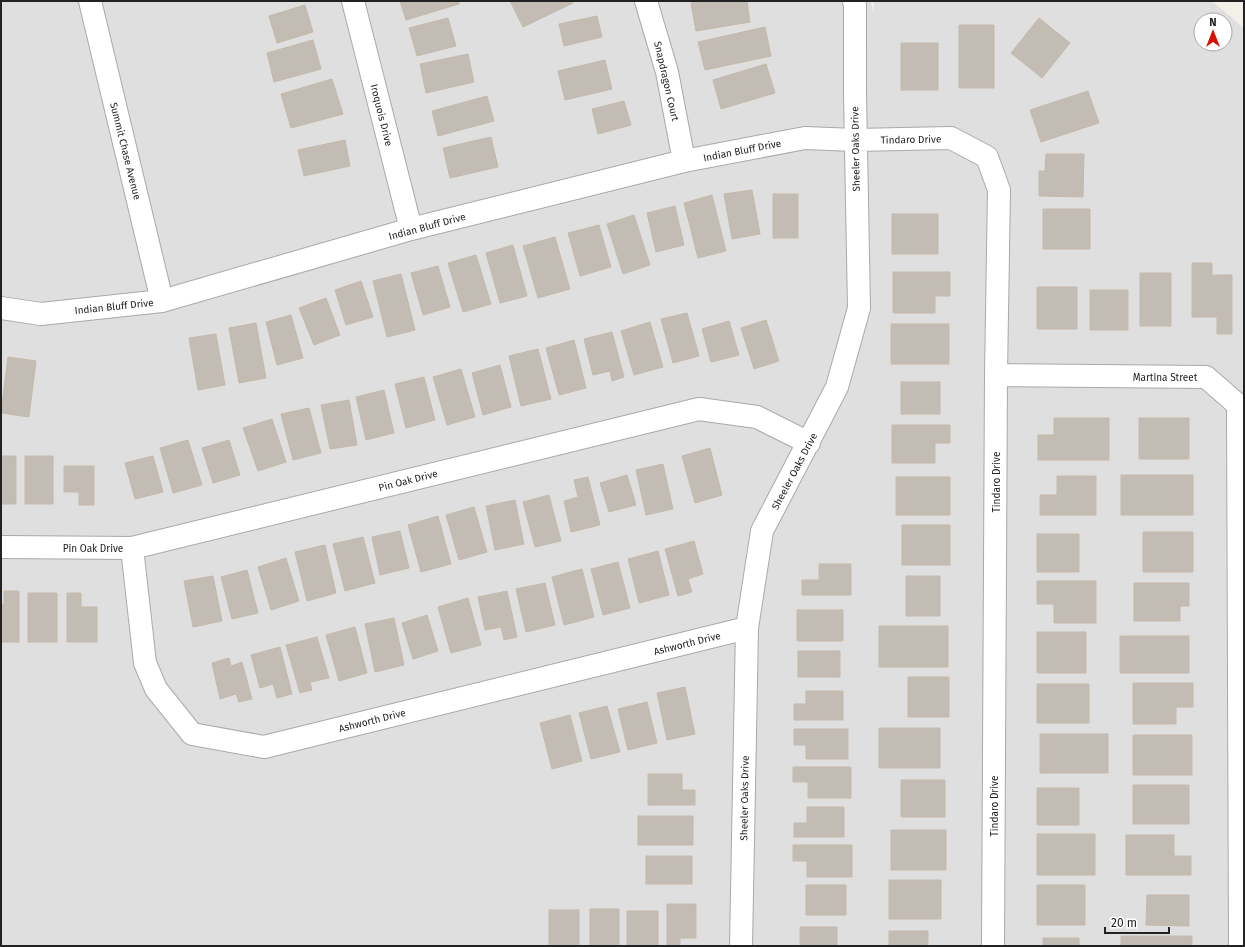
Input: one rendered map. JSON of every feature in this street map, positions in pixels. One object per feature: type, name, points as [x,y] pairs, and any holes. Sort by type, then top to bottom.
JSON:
[{"type":"street","name":"Summit Chase Avenue","points":[[90,1],[162,300]]},
{"type":"street","name":"Iroquois Drive","points":[[353,1],[411,229]]},
{"type":"street","name":"Snapdragon Court","points":[[646,1],[667,72],[684,161]]},
{"type":"street","name":"Sheeler Oaks Drive","points":[[741,946],[747,628],[762,530],[809,443],[837,387],[859,308],[855,140],[854,1]]},
{"type":"street","name":"Indian Bluff Drive","points":[[1,308],[41,314],[162,300],[411,229],[684,161],[805,138],[855,140]]},
{"type":"street","name":"Tindaro Drive","points":[[855,140],[951,138],[986,157],[999,190],[996,375],[993,946]]},
{"type":"street","name":"Martina Street","points":[[996,375],[1206,377],[1238,405],[1240,946]]},
{"type":"street","name":"Pin Oak Drive","points":[[1,547],[132,548],[699,409],[757,417],[809,443]]},
{"type":"street","name":"Ashworth Drive","points":[[132,548],[145,663],[156,689],[192,734],[264,747],[747,628]]},
{"type":"shaded area","points":[[1,1],[871,1],[873,13],[874,1],[1212,1],[1225,12],[1193,12],[1193,52],[1233,52],[1233,19],[1244,28],[1244,946],[1,946]]},
{"type":"building","points":[[400,1],[459,1],[459,4],[406,20]]},
{"type":"building","points":[[510,1],[572,1],[573,3],[523,27]]},
{"type":"building","points":[[701,1],[747,1],[750,22],[696,31],[691,3]]},
{"type":"building","points":[[305,5],[313,32],[277,43],[269,16]]},
{"type":"building","points":[[597,16],[602,37],[564,46],[559,24]]},
{"type":"building","points":[[448,18],[456,46],[417,56],[409,28]]},
{"type":"building","points":[[1039,18],[1070,43],[1042,78],[1011,53]]},
{"type":"building","points":[[959,25],[994,25],[994,88],[959,88]]},
{"type":"building","points":[[765,27],[771,56],[705,70],[698,42]]},
{"type":"building","points":[[313,40],[321,69],[274,82],[267,53]]},
{"type":"building","points":[[901,43],[938,43],[938,90],[901,90]]},
{"type":"building","points":[[468,54],[474,82],[426,93],[420,64]]},
{"type":"building","points":[[605,60],[612,89],[565,100],[558,71]]},
{"type":"building","points":[[766,64],[775,93],[721,109],[713,80]]},
{"type":"building","points":[[332,79],[343,114],[291,128],[281,94]]},
{"type":"building","points":[[1088,91],[1099,123],[1041,142],[1030,110]]},
{"type":"building","points":[[487,96],[494,121],[438,136],[432,111]]},
{"type":"building","points":[[624,101],[631,125],[598,134],[592,109]]},
{"type":"building","points":[[491,137],[498,167],[450,178],[443,148]]},
{"type":"building","points":[[345,140],[350,166],[304,176],[298,150]]},
{"type":"building","points":[[1046,154],[1084,154],[1083,197],[1039,196],[1039,171],[1045,171]]},
{"type":"building","points":[[752,190],[760,234],[732,239],[724,194]]},
{"type":"building","points":[[773,194],[798,194],[798,238],[773,238]]},
{"type":"building","points":[[712,195],[726,251],[698,258],[684,203]]},
{"type":"building","points":[[675,206],[684,245],[656,252],[647,213]]},
{"type":"building","points":[[1043,209],[1090,209],[1090,249],[1043,249]]},
{"type":"building","points":[[892,214],[938,214],[938,254],[892,254]]},
{"type":"building","points":[[634,215],[650,265],[623,274],[607,224]]},
{"type":"building","points":[[599,225],[611,267],[580,276],[568,233]]},
{"type":"building","points":[[555,237],[570,289],[538,298],[523,246]]},
{"type":"building","points":[[513,245],[527,296],[500,303],[486,253]]},
{"type":"building","points":[[476,255],[491,304],[463,312],[448,263]]},
{"type":"building","points":[[1192,263],[1212,263],[1212,275],[1232,275],[1232,334],[1217,334],[1217,317],[1192,317]]},
{"type":"building","points":[[438,266],[450,307],[423,315],[411,273]]},
{"type":"building","points":[[893,272],[950,272],[950,296],[935,296],[935,313],[893,313]]},
{"type":"building","points":[[1140,273],[1171,273],[1171,326],[1140,326]]},
{"type":"building","points":[[401,274],[415,330],[387,337],[373,281]]},
{"type":"building","points":[[361,281],[373,317],[346,325],[335,290]]},
{"type":"building","points":[[1037,287],[1077,287],[1077,329],[1037,329]]},
{"type":"building","points":[[1090,290],[1128,290],[1128,330],[1090,330]]},
{"type":"building","points":[[326,298],[340,335],[314,345],[299,308]]},
{"type":"building","points":[[687,313],[699,356],[673,363],[661,319]]},
{"type":"building","points":[[291,315],[303,358],[277,365],[266,322]]},
{"type":"building","points":[[766,320],[779,361],[754,369],[741,328]]},
{"type":"building","points":[[729,321],[739,355],[711,362],[702,329]]},
{"type":"building","points":[[650,322],[663,367],[634,375],[621,331]]},
{"type":"building","points":[[256,323],[266,378],[239,383],[229,328]]},
{"type":"building","points":[[891,324],[949,324],[949,364],[891,364]]},
{"type":"building","points":[[612,332],[624,377],[612,381],[610,371],[593,375],[584,339]]},
{"type":"building","points":[[216,334],[225,385],[198,390],[189,338]]},
{"type":"building","points":[[574,340],[586,388],[559,395],[546,348]]},
{"type":"building","points":[[538,349],[551,399],[521,406],[509,356]]},
{"type":"building","points":[[8,357],[36,361],[29,417],[1,413]]},
{"type":"building","points":[[500,365],[511,407],[483,415],[472,373]]},
{"type":"building","points":[[461,369],[475,417],[447,425],[433,377]]},
{"type":"building","points":[[424,377],[435,420],[406,428],[395,384]]},
{"type":"building","points":[[901,382],[940,382],[940,414],[901,414]]},
{"type":"building","points":[[384,390],[394,433],[366,440],[356,397]]},
{"type":"building","points":[[349,400],[357,445],[330,449],[321,405]]},
{"type":"building","points":[[309,408],[321,453],[293,460],[281,414]]},
{"type":"building","points":[[1054,418],[1109,418],[1109,460],[1038,460],[1038,435],[1054,435]]},
{"type":"building","points":[[1139,418],[1189,418],[1189,459],[1139,459]]},
{"type":"building","points":[[272,419],[286,462],[258,471],[243,428]]},
{"type":"building","points":[[892,425],[950,425],[950,443],[935,443],[935,463],[892,463]]},
{"type":"building","points":[[188,440],[202,485],[173,493],[160,448]]},
{"type":"building","points":[[229,440],[240,475],[213,483],[202,448]]},
{"type":"building","points":[[710,448],[722,495],[695,503],[682,456]]},
{"type":"building","points":[[1,456],[16,456],[16,504],[1,504]]},
{"type":"building","points":[[25,456],[53,456],[53,504],[25,504]]},
{"type":"building","points":[[153,456],[163,492],[135,499],[125,463]]},
{"type":"building","points":[[663,464],[673,509],[646,515],[636,470]]},
{"type":"building","points":[[64,466],[94,466],[94,505],[79,505],[79,492],[64,492]]},
{"type":"building","points":[[627,475],[636,505],[609,512],[600,483]]},
{"type":"building","points":[[1121,475],[1193,475],[1193,515],[1121,515]]},
{"type":"building","points":[[1057,476],[1096,476],[1096,515],[1040,515],[1040,495],[1057,495]]},
{"type":"building","points":[[588,477],[600,525],[571,532],[564,501],[578,497],[574,480]]},
{"type":"building","points":[[896,477],[950,477],[950,515],[896,515]]},
{"type":"building","points":[[549,495],[561,541],[535,547],[523,502]]},
{"type":"building","points":[[515,500],[524,544],[495,550],[486,506]]},
{"type":"building","points":[[474,507],[487,552],[459,560],[446,515]]},
{"type":"building","points":[[438,516],[451,564],[421,572],[408,525]]},
{"type":"building","points":[[902,525],[950,525],[950,565],[902,565]]},
{"type":"building","points":[[400,531],[409,568],[380,575],[372,537]]},
{"type":"building","points":[[1143,532],[1193,532],[1193,572],[1143,572]]},
{"type":"building","points":[[1037,534],[1079,534],[1079,572],[1037,572]]},
{"type":"building","points":[[363,537],[375,583],[345,591],[333,544]]},
{"type":"building","points":[[694,541],[703,574],[688,579],[692,592],[678,596],[665,549]]},
{"type":"building","points":[[325,545],[336,593],[307,601],[295,552]]},
{"type":"building","points":[[658,551],[669,595],[639,603],[628,559]]},
{"type":"building","points":[[286,558],[299,601],[271,610],[258,567]]},
{"type":"building","points":[[618,562],[630,608],[603,615],[591,569]]},
{"type":"building","points":[[819,564],[851,564],[851,595],[802,595],[802,580],[819,580]]},
{"type":"building","points":[[582,569],[594,617],[564,625],[552,577]]},
{"type":"building","points":[[247,570],[258,613],[232,619],[221,577]]},
{"type":"building","points":[[213,576],[222,621],[193,627],[184,581]]},
{"type":"building","points":[[906,576],[940,576],[940,616],[906,616]]},
{"type":"building","points":[[1037,581],[1096,581],[1096,623],[1054,623],[1054,604],[1037,604]]},
{"type":"building","points":[[545,583],[555,625],[526,632],[516,589]]},
{"type":"building","points":[[1134,583],[1189,583],[1189,606],[1180,606],[1180,621],[1134,621]]},
{"type":"building","points":[[4,591],[19,591],[19,642],[1,642],[1,604],[4,604]]},
{"type":"building","points":[[507,591],[517,637],[504,640],[501,627],[485,630],[478,597]]},
{"type":"building","points":[[28,593],[57,593],[57,642],[28,642]]},
{"type":"building","points":[[67,593],[81,593],[81,607],[97,607],[97,642],[67,642]]},
{"type":"building","points":[[468,598],[481,645],[451,653],[438,607]]},
{"type":"building","points":[[797,610],[843,610],[843,641],[797,641]]},
{"type":"building","points":[[427,615],[438,651],[413,659],[402,623]]},
{"type":"building","points":[[394,618],[404,665],[375,672],[365,624]]},
{"type":"building","points":[[879,626],[948,626],[948,667],[879,667]]},
{"type":"building","points":[[355,627],[367,673],[339,681],[326,635]]},
{"type":"building","points":[[1037,632],[1086,632],[1086,673],[1037,673]]},
{"type":"building","points":[[1120,636],[1189,636],[1189,673],[1120,673]]},
{"type":"building","points":[[317,637],[329,678],[310,682],[312,690],[300,693],[286,645]]},
{"type":"building","points":[[280,647],[292,694],[277,698],[273,684],[260,688],[251,655]]},
{"type":"building","points":[[798,651],[840,651],[840,677],[798,677]]},
{"type":"building","points":[[229,658],[231,666],[242,662],[252,699],[239,702],[236,694],[220,699],[212,663]]},
{"type":"building","points":[[908,677],[949,677],[949,717],[908,717]]},
{"type":"building","points":[[1133,683],[1193,683],[1193,707],[1176,707],[1176,724],[1133,724]]},
{"type":"building","points":[[1037,684],[1089,684],[1089,723],[1037,723]]},
{"type":"building","points":[[685,687],[695,734],[667,740],[657,693]]},
{"type":"building","points":[[806,691],[843,691],[843,720],[794,720],[794,704],[806,704]]},
{"type":"building","points":[[647,702],[657,743],[628,750],[618,709]]},
{"type":"building","points":[[607,706],[620,752],[591,759],[579,713]]},
{"type":"building","points":[[570,715],[582,761],[552,769],[540,723]]},
{"type":"building","points":[[879,728],[940,728],[940,768],[879,768]]},
{"type":"building","points":[[794,729],[848,729],[848,759],[806,759],[806,745],[794,745]]},
{"type":"building","points":[[1040,734],[1108,734],[1108,773],[1040,773]]},
{"type":"building","points":[[1133,735],[1192,735],[1192,775],[1133,775]]},
{"type":"building","points":[[793,767],[851,767],[851,798],[808,798],[808,782],[793,782]]},
{"type":"building","points":[[648,774],[682,774],[682,790],[695,790],[695,805],[648,805]]},
{"type":"building","points":[[901,780],[945,780],[945,817],[901,817]]},
{"type":"building","points":[[1133,785],[1189,785],[1189,824],[1133,824]]},
{"type":"building","points":[[1037,788],[1079,788],[1079,825],[1037,825]]},
{"type":"building","points":[[807,807],[844,807],[844,837],[794,837],[794,823],[807,823]]},
{"type":"building","points":[[638,816],[693,816],[693,845],[638,845]]},
{"type":"building","points":[[891,830],[946,830],[946,870],[891,870]]},
{"type":"building","points":[[1037,834],[1095,834],[1095,875],[1037,875]]},
{"type":"building","points":[[1126,835],[1174,835],[1174,856],[1191,856],[1191,875],[1126,875]]},
{"type":"building","points":[[793,845],[852,845],[852,877],[807,877],[807,861],[793,861]]},
{"type":"building","points":[[646,856],[692,856],[692,884],[646,884]]},
{"type":"building","points":[[889,880],[941,880],[941,919],[889,919]]},
{"type":"building","points":[[806,885],[846,885],[846,915],[806,915]]},
{"type":"building","points":[[1037,885],[1085,885],[1085,925],[1037,925]]},
{"type":"building","points":[[1147,895],[1189,895],[1189,926],[1146,925]]},
{"type":"building","points":[[667,904],[696,904],[696,938],[680,938],[680,946],[667,946]]},
{"type":"building","points":[[590,909],[619,909],[619,946],[590,946]]},
{"type":"building","points":[[549,910],[579,910],[579,946],[549,946]]},
{"type":"building","points":[[627,911],[658,911],[658,946],[627,946]]},
{"type":"building","points":[[800,927],[837,927],[837,946],[800,946]]},
{"type":"building","points":[[889,931],[928,931],[928,946],[889,946]]},
{"type":"building","points":[[1121,936],[1192,936],[1192,946],[1121,946]]},
{"type":"building","points":[[1043,938],[1079,938],[1079,946],[1043,946]]}]
